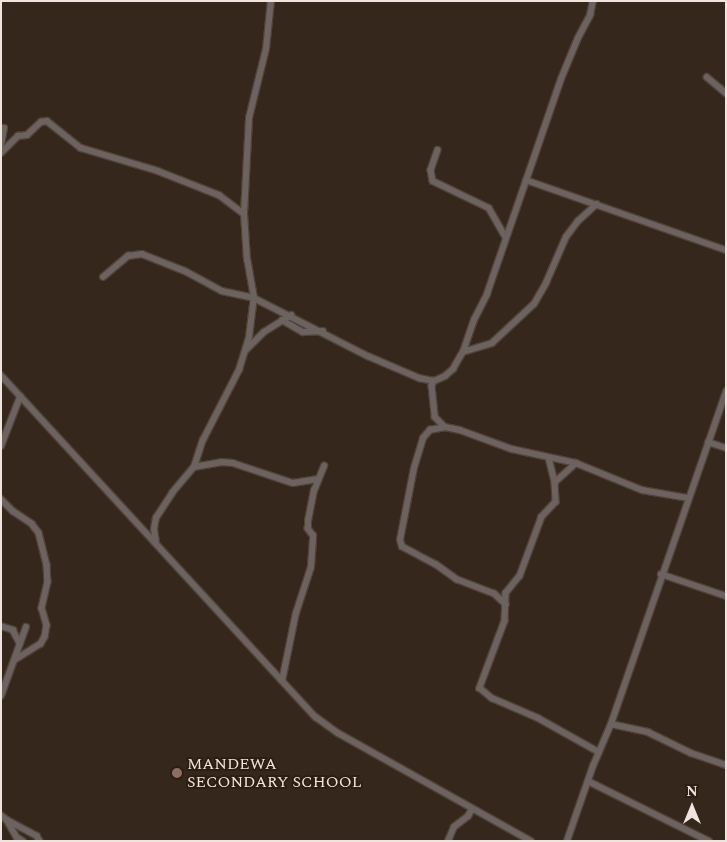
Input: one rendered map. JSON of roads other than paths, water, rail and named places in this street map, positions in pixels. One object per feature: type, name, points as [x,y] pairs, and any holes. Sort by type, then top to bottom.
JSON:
[{"type":"street","points":[[157,545],[154,529],[156,518],[172,493],[194,467],[203,440],[232,385],[245,352],[254,298],[247,260],[244,214],[250,109],[266,49],[271,1]]},
{"type":"street","points":[[445,427],[435,416],[432,386],[434,381],[453,369],[463,352],[494,276],[505,236],[566,65],[590,15],[593,1]]},
{"type":"street","points":[[707,77],[726,93]]},
{"type":"street","points":[[1,154],[18,136],[27,135],[42,122],[47,121],[81,148],[158,171],[219,196],[244,214]]},
{"type":"street","points":[[1,145],[4,128]]},
{"type":"street","points":[[438,150],[431,170],[433,181],[489,208],[495,214],[505,236]]},
{"type":"street","points":[[526,180],[726,250]]},
{"type":"street","points":[[463,352],[492,343],[534,304],[572,228],[597,204]]},
{"type":"street","points":[[102,277],[121,260],[134,254],[142,254],[185,271],[222,291],[254,298],[374,359],[419,378],[434,381]]},
{"type":"street","points":[[245,352],[260,336],[290,315]]},
{"type":"street","points":[[282,320],[303,332],[322,331]]},
{"type":"street","points":[[1,375],[265,660],[304,706],[326,725],[472,810],[531,841]]},
{"type":"street","points":[[567,841],[598,752],[611,724],[661,574],[726,391]]},
{"type":"street","points":[[1,446],[4,427],[20,397]]},
{"type":"street","points":[[506,605],[494,594],[458,580],[426,559],[406,550],[401,544],[414,468],[423,438],[430,430],[445,427],[460,430],[512,449],[576,463],[642,490],[688,498]]},
{"type":"street","points":[[708,442],[726,448]]},
{"type":"street","points":[[549,458],[555,482],[556,502],[547,510],[537,526],[520,576],[506,593],[505,621],[480,688],[492,698],[538,718],[598,752]]},
{"type":"street","points":[[194,467],[221,462],[233,463],[293,483],[318,479]]},
{"type":"street","points":[[555,482],[576,463]]},
{"type":"street","points":[[282,681],[296,613],[311,567],[313,536],[308,529],[308,521],[318,479],[324,466]]},
{"type":"street","points":[[1,499],[13,511],[32,524],[39,533],[47,565],[48,582],[42,608],[47,625],[45,638],[41,644],[15,660]]},
{"type":"street","points":[[661,574],[726,596]]},
{"type":"street","points":[[1,626],[13,630],[20,643]]},
{"type":"street","points":[[1,696],[26,628]]},
{"type":"street","points":[[611,724],[648,732],[691,753],[726,765]]},
{"type":"street","points":[[588,781],[710,841]]},
{"type":"street","points":[[448,841],[454,827],[468,816],[472,810]]},
{"type":"street","points":[[1,815],[37,836],[40,841]]},
{"type":"street","points":[[8,820],[13,831],[23,841]]},
{"type":"place","name":"MANDEWA SECONDARY SCHOOL","points":[[177,773]]}]
